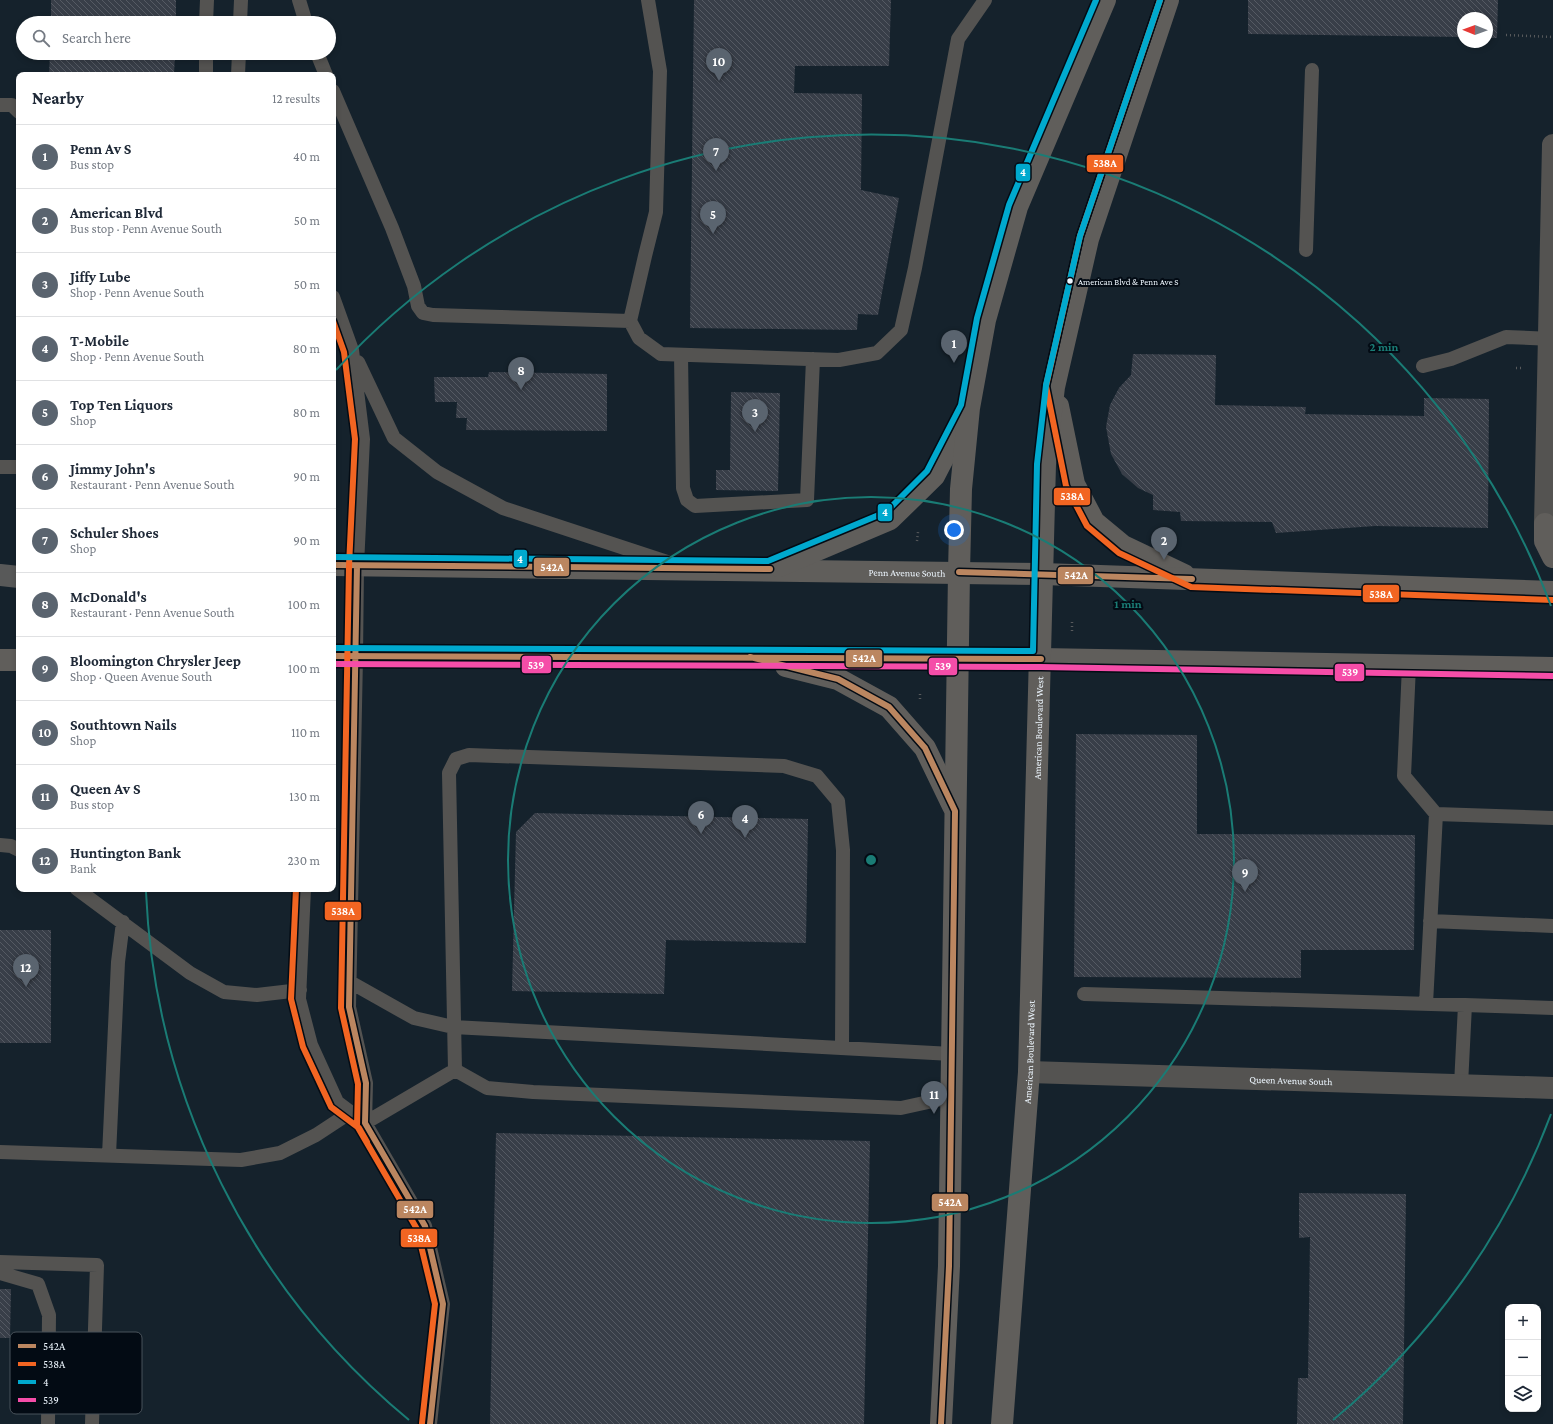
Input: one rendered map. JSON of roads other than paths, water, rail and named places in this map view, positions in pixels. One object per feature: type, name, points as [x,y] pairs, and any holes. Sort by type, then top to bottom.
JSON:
[{"type":"highway","points":[[0,575],[16,578]]},
{"type":"main road","points":[[941,1424],[949,1266],[957,658],[961,489],[969,408],[984,320],[1017,207],[1105,0]]},
{"type":"main road","name":"American Boulevard West","points":[[1002,1424],[1029,1072],[1045,464],[1054,387],[1088,239],[1168,0]]},
{"type":"main road","points":[[1054,387],[1074,484],[1094,522],[1123,546],[1192,578]]},
{"type":"main road","points":[[770,569],[890,519],[934,476],[969,408]]},
{"type":"main road","points":[[1545,524],[1545,541],[1553,557]]},
{"type":"main road","name":"Penn Avenue South","points":[[336,565],[959,572],[1192,578],[1553,592]]},
{"type":"main road","points":[[0,582],[16,579]]},
{"type":"main road","points":[[336,656],[957,658],[1553,668]]},
{"type":"main road","points":[[750,657],[838,679],[889,707],[925,748],[955,811]]},
{"type":"main road","points":[[0,660],[16,660]]},
{"type":"street","points":[[1545,524],[1551,339],[1553,145]]},
{"type":"street","name":"Queen Avenue South","points":[[1029,1072],[1553,1088]]},
{"type":"lane","points":[[206,16],[207,0]]},
{"type":"lane","points":[[240,0],[240,16]]},
{"type":"lane","points":[[298,0],[304,16]]},
{"type":"lane","points":[[648,0],[660,71],[656,212],[644,256],[630,321],[639,338],[662,354],[839,360],[877,353],[901,330],[915,268],[958,39],[985,0]]},
{"type":"lane","points":[[206,60],[206,72]]},
{"type":"lane","points":[[238,72],[239,60]]},
{"type":"lane","points":[[320,60],[325,72]]},
{"type":"lane","points":[[1306,250],[1312,70]]},
{"type":"lane","points":[[336,97],[392,228],[414,286],[418,306],[424,313],[432,316],[630,321]]},
{"type":"lane","points":[[0,105],[12,105],[16,109]]},
{"type":"lane","points":[[336,305],[352,350],[394,438],[437,472],[503,508],[686,568]]},
{"type":"lane","points":[[1423,366],[1451,360],[1506,337],[1551,339]]},
{"type":"lane","points":[[352,350],[363,439],[356,566],[356,657],[349,1007],[366,1083],[365,1123]]},
{"type":"lane","points":[[681,355],[683,488],[687,500],[695,506],[807,500],[813,359]]},
{"type":"lane","points":[[0,467],[16,467]]},
{"type":"lane","points":[[1409,666],[1404,776],[1436,814],[1426,1004]]},
{"type":"lane","points":[[455,1070],[449,773],[456,759],[469,755],[784,766],[817,776],[838,801],[842,850],[842,1047]]},
{"type":"lane","points":[[1436,814],[1553,818]]},
{"type":"lane","points":[[0,845],[12,846],[16,848]]},
{"type":"lane","points":[[81,892],[190,973],[224,992],[257,995],[300,990]]},
{"type":"lane","points":[[304,892],[300,999],[311,1045],[337,1102],[365,1123],[425,1226],[443,1304],[430,1424]]},
{"type":"lane","points":[[1430,921],[1553,926]]},
{"type":"lane","points":[[109,1155],[118,962],[123,922]]},
{"type":"lane","points":[[350,982],[414,1018],[453,1027],[952,1054]]},
{"type":"lane","points":[[1084,994],[1553,1008]]},
{"type":"lane","points":[[1461,1085],[1465,1005]]},
{"type":"lane","points":[[365,1123],[455,1070]]},
{"type":"lane","points":[[455,1070],[487,1088],[532,1092],[901,1108],[951,1097]]},
{"type":"lane","points":[[0,1152],[241,1160],[280,1153],[316,1135],[351,1112]]},
{"type":"lane","points":[[0,1262],[97,1265],[95,1332]]},
{"type":"lane","points":[[0,1273],[38,1284],[49,1315],[49,1332]]},
{"type":"lane","points":[[48,1414],[48,1424]]},
{"type":"lane","points":[[92,1414],[92,1424]]},
{"type":"place","name":"Southtown Nails","points":[[719,81]]},
{"type":"place","name":"Schuler Shoes","points":[[716,171]]},
{"type":"place","name":"Top Ten Liquors","points":[[713,234]]},
{"type":"place","name":"American Blvd & Penn Ave S","points":[[1070,281]]},
{"type":"place","name":"Penn Av S","points":[[954,363]]},
{"type":"place","name":"McDonald's","points":[[521,390]]},
{"type":"place","name":"Jiffy Lube","points":[[755,432]]},
{"type":"place","name":"American Blvd","points":[[1164,560]]},
{"type":"place","name":"Jimmy John's","points":[[701,834]]},
{"type":"place","name":"T-Mobile","points":[[745,838]]},
{"type":"place","name":"Bloomington Chrysler Jeep","points":[[1245,892]]},
{"type":"place","name":"Huntington Bank","points":[[26,987]]},
{"type":"place","name":"Queen Av S","points":[[934,1114]]}]
